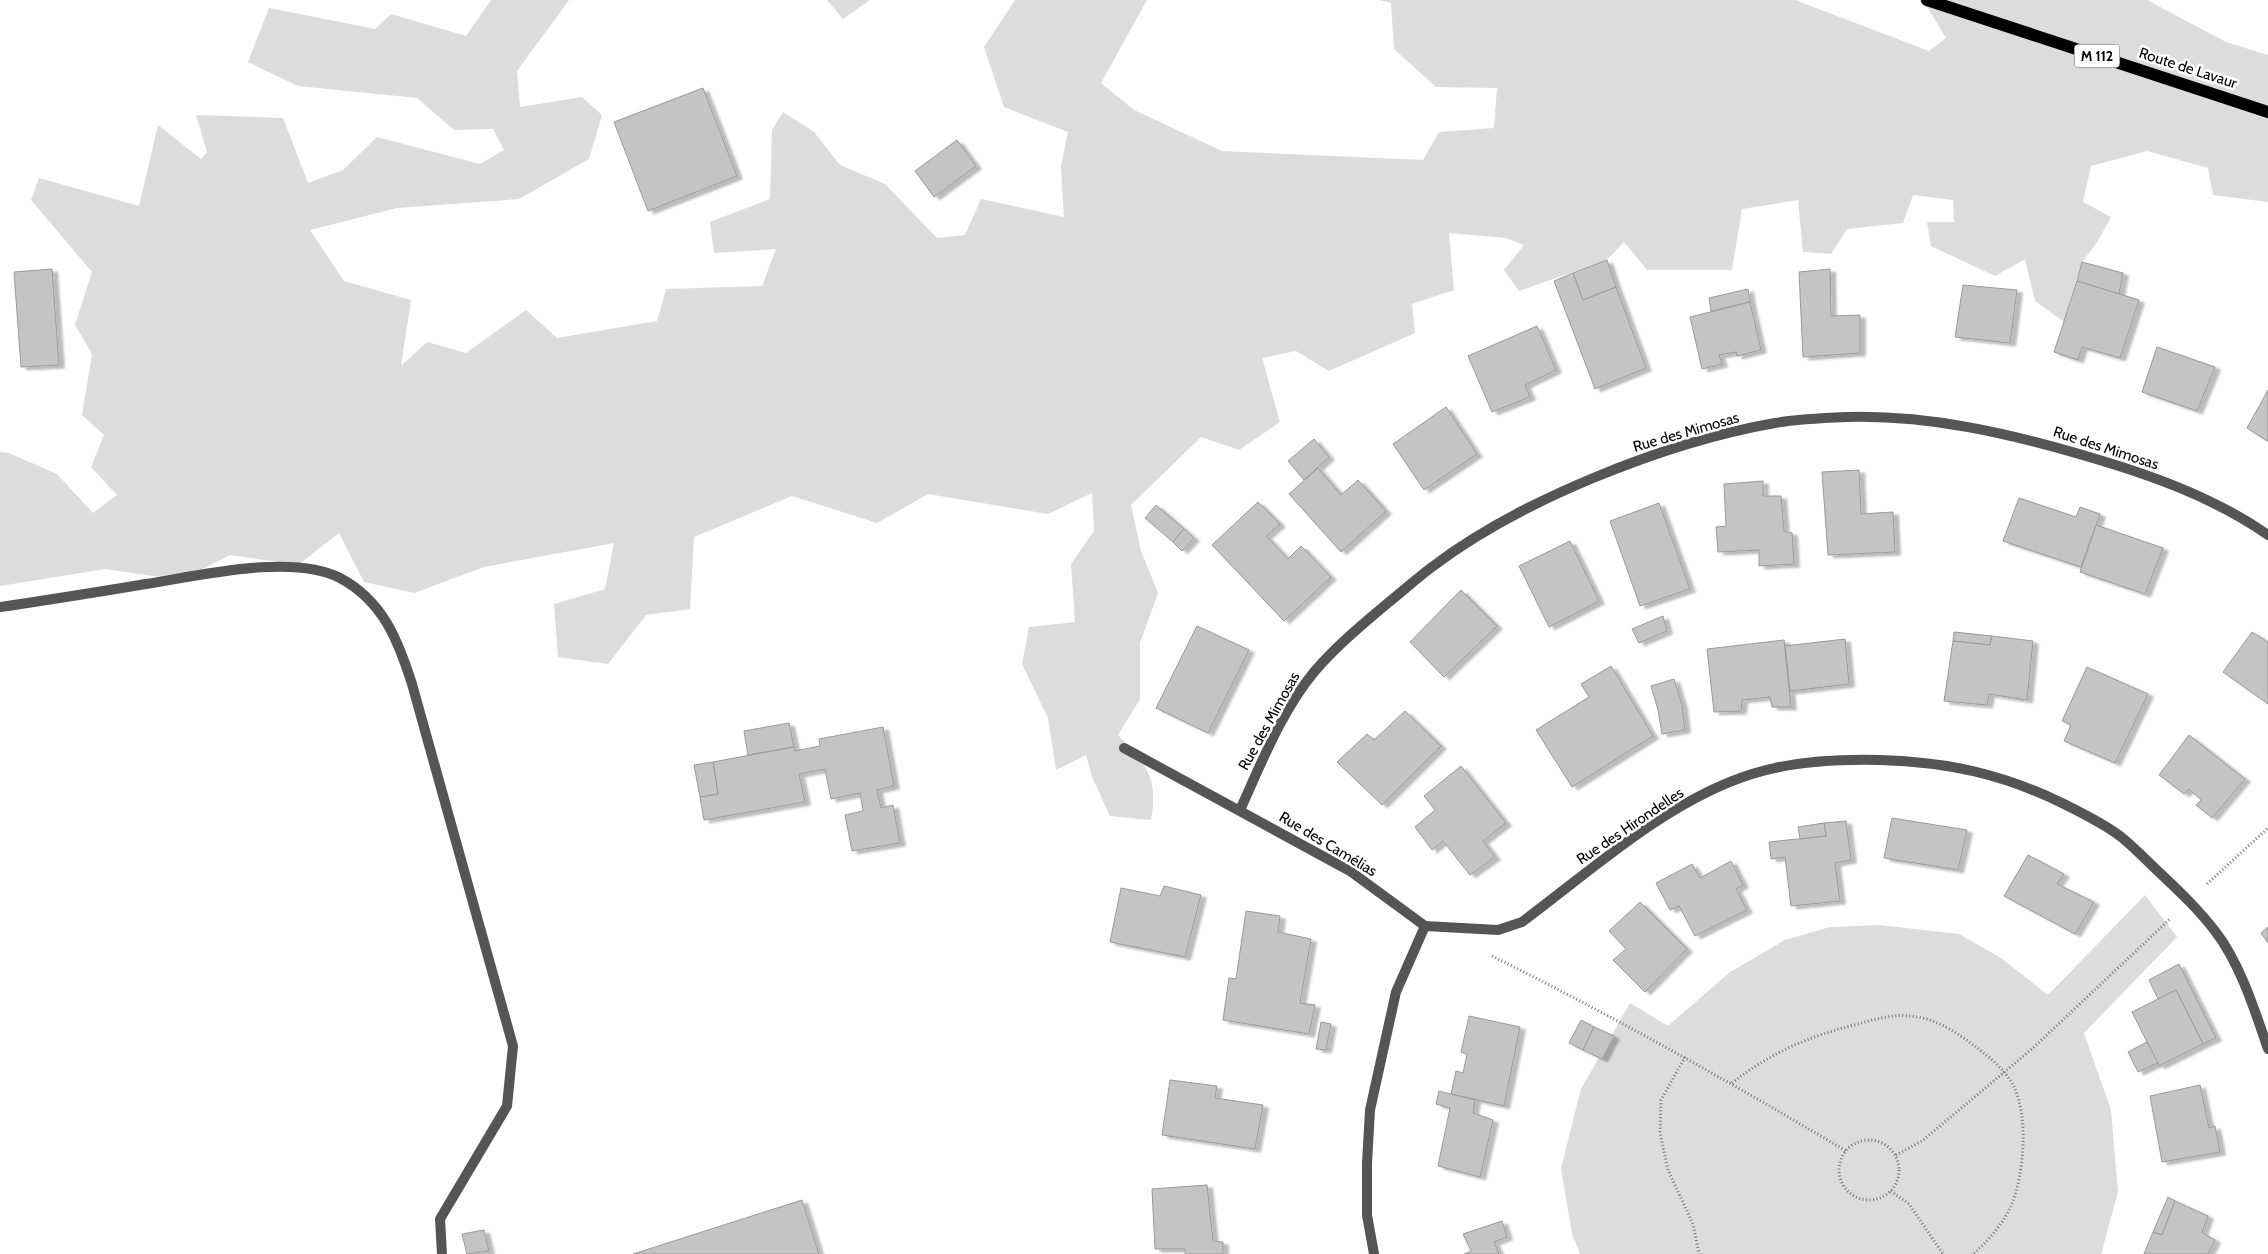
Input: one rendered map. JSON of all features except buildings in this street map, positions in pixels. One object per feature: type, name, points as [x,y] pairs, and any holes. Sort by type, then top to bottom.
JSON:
[{"type":"main road","name":"Route de Lavaur","points":[[1927,0],[2268,112]]},
{"type":"street","name":"Rue des Mimosas","points":[[1240,810],[1291,706],[1313,673],[1350,635],[1433,566],[1496,526],[1548,499],[1621,467],[1702,440],[1776,422],[1848,417],[1910,419],[1970,426],[2048,444],[2132,469],[2194,494],[2249,521],[2268,535]]},
{"type":"street","points":[[0,607],[237,570],[292,567],[319,571],[339,578],[366,596],[383,614],[399,643],[412,684],[513,1046],[507,1106],[440,1219],[442,1254]]},
{"type":"street","name":"Rue des Camélias","points":[[1124,748],[1350,870],[1425,926]]},
{"type":"street","name":"Rue des Hirondelles","points":[[1425,926],[1498,930],[1522,922],[1661,820],[1709,792],[1752,774],[1799,764],[1843,759],[1947,764],[2028,786],[2120,835],[2189,900],[2216,932],[2250,994],[2268,1049]]},
{"type":"street","points":[[1374,1254],[1367,1215],[1370,1110],[1396,992],[1425,926]]},
{"type":"path","points":[[1896,1155],[1922,1141],[2003,1071],[2033,1048],[2268,828]]},
{"type":"path","points":[[1484,953],[1602,1011],[1732,1083],[1846,1151]]},
{"type":"path","points":[[1732,1083],[1781,1049],[1822,1033],[1882,1017],[1910,1015],[1930,1020],[1954,1030],[2003,1071],[2014,1086],[2021,1110],[2023,1136],[2018,1182],[2010,1207],[2002,1220],[1973,1254]]},
{"type":"path","points":[[1685,1057],[1661,1100],[1660,1133],[1668,1170],[1693,1224],[1699,1254]]},
{"type":"path","points":[[1872,1140],[1886,1144],[1896,1155],[1900,1167],[1898,1180],[1891,1191],[1880,1198],[1868,1200],[1855,1197],[1845,1188],[1840,1176],[1840,1163],[1846,1151],[1857,1142],[1872,1140]]},
{"type":"path","points":[[1891,1191],[1910,1204],[1943,1254]]},
{"type":"shaded area","points":[[491,0],[569,0],[517,71],[520,107],[582,97],[602,115],[589,159],[519,199],[397,208],[310,230],[344,281],[411,300],[401,366],[427,342],[466,353],[526,310],[557,338],[657,321],[666,289],[762,286],[776,249],[714,253],[710,222],[770,199],[772,130],[783,112],[814,132],[840,165],[885,184],[937,238],[965,235],[981,199],[1064,217],[1061,166],[1068,132],[1004,107],[984,47],[1015,0],[1147,0],[1101,83],[1134,110],[1222,151],[1423,160],[1439,132],[1494,128],[1497,88],[1436,87],[1394,49],[1391,3],[1379,0],[1795,0],[1929,51],[1946,38],[1926,5],[1926,0],[2147,0],[2226,42],[2268,55],[2268,202],[2213,195],[2208,168],[2147,151],[2091,166],[2083,202],[2111,217],[2098,241],[2082,262],[2064,322],[2035,301],[2025,259],[1995,276],[1931,246],[1927,222],[1954,222],[1953,200],[1913,195],[1903,223],[1847,229],[1831,254],[1803,252],[1798,200],[1742,209],[1732,270],[1647,270],[1624,242],[1607,260],[1519,291],[1504,270],[1524,245],[1506,238],[1449,233],[1454,290],[1412,304],[1415,333],[1329,371],[1296,351],[1262,358],[1280,422],[1239,450],[1201,437],[1131,505],[1141,551],[1158,593],[1140,643],[1140,699],[1118,735],[1136,754],[1148,772],[1153,792],[1151,820],[1110,816],[1092,777],[1086,755],[1056,770],[1048,718],[1022,664],[1029,627],[1075,622],[1071,564],[1094,531],[1092,493],[1048,514],[928,494],[877,523],[792,496],[694,537],[690,609],[646,615],[608,664],[558,657],[554,604],[605,589],[614,543],[484,567],[414,593],[364,582],[339,533],[298,565],[230,555],[181,580],[105,569],[0,586],[0,452],[9,453],[57,474],[93,513],[117,495],[91,467],[104,435],[82,415],[92,354],[75,325],[92,272],[31,200],[39,178],[139,206],[158,125],[201,159],[207,152],[196,115],[283,118],[308,183],[343,170],[377,137],[480,164],[504,150],[493,129],[454,130],[417,98],[298,86],[248,62],[269,8],[375,29],[391,14],[466,36]]},
{"type":"shaded area","points":[[827,0],[870,0],[843,19]]},
{"type":"shaded area","points":[[2145,895],[2177,937],[2084,1033],[2111,1110],[2118,1192],[2101,1254],[1580,1254],[1572,1234],[1561,1169],[1581,1089],[1630,1003],[1668,1026],[1730,972],[1785,940],[1830,927],[1880,925],[1959,934],[2001,958],[2048,995]]}]
